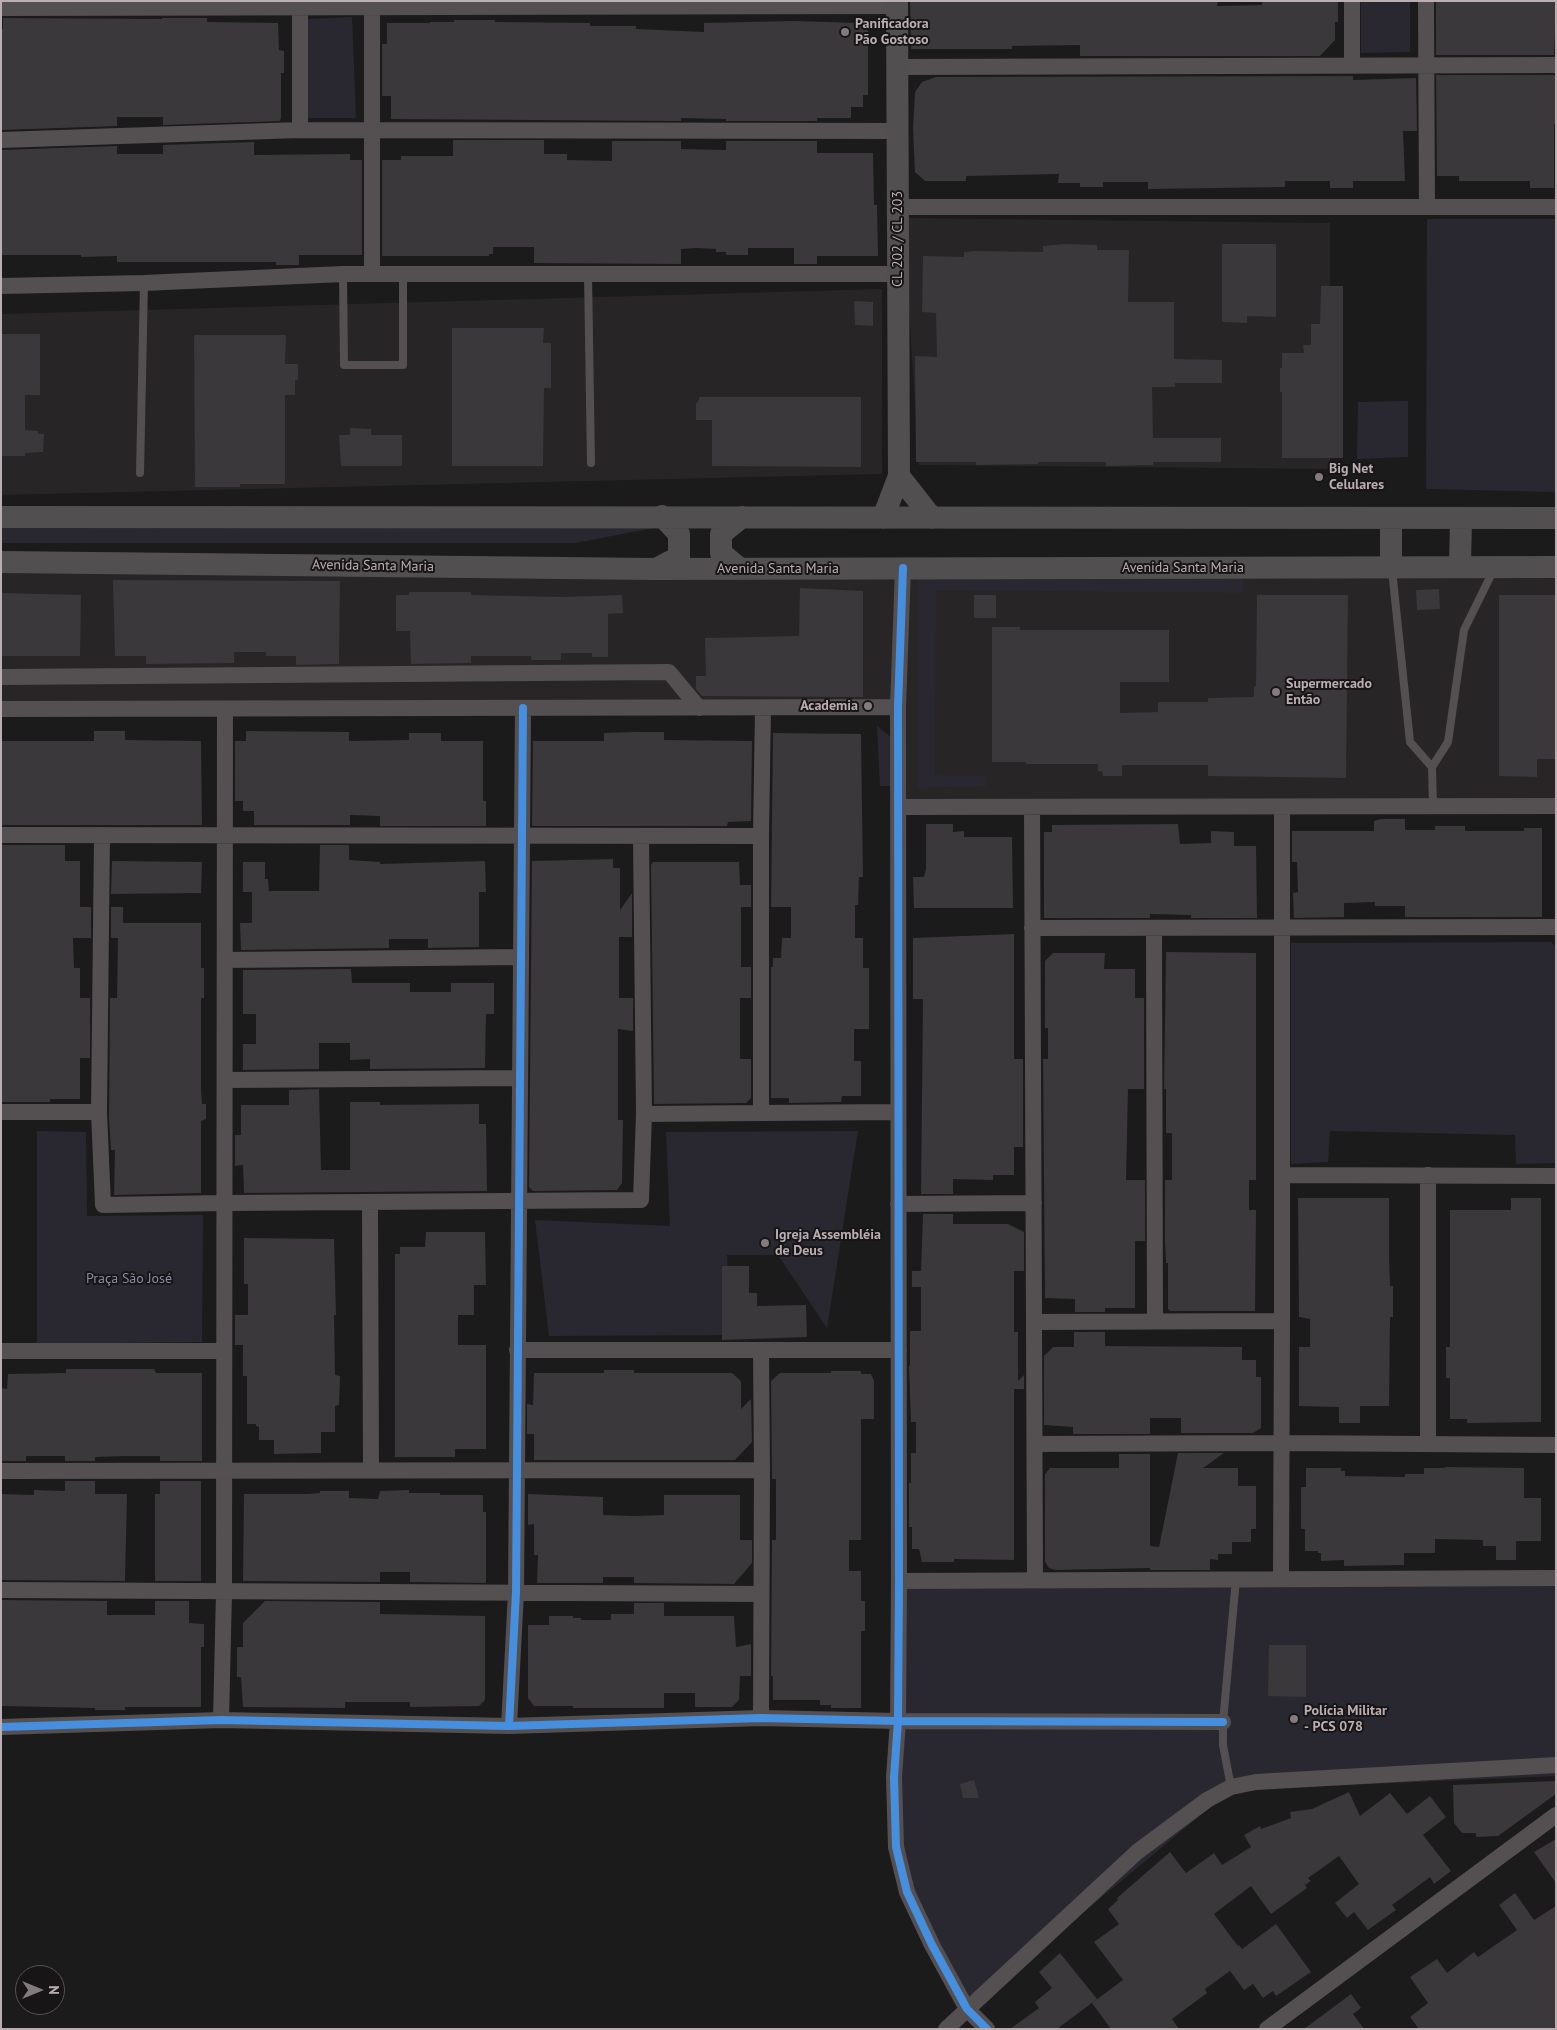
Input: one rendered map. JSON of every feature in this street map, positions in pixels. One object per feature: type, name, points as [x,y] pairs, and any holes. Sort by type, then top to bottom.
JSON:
[{"type":"main road","name":"CL 202 / CL 203","points":[[897,4],[899,476]]},
{"type":"main road","points":[[882,518],[899,476],[932,518]]},
{"type":"main road","points":[[655,569],[678,557],[679,534],[662,516]]},
{"type":"main road","points":[[1,518],[662,516],[882,518],[1556,518]]},
{"type":"main road","points":[[740,569],[722,553],[722,534],[742,517]]},
{"type":"main road","points":[[1391,518],[1392,568]]},
{"type":"main road","points":[[1460,567],[1461,518]]},
{"type":"main road","name":"Avenida Santa Maria","points":[[1,562],[655,569],[1556,567]]},
{"type":"street","points":[[1352,1],[1352,66]]},
{"type":"street","points":[[1426,1],[1427,207]]},
{"type":"street","points":[[1,8],[300,4],[372,7],[897,4]]},
{"type":"street","points":[[300,4],[300,130]]},
{"type":"street","points":[[372,7],[372,274]]},
{"type":"street","points":[[898,67],[1556,65]]},
{"type":"street","points":[[1,140],[300,130],[898,131]]},
{"type":"street","points":[[898,207],[1556,207]]},
{"type":"street","points":[[1,286],[343,274],[898,274]]},
{"type":"street","points":[[903,568],[898,707],[899,1581],[898,1721],[894,1777],[896,1847],[907,1892],[932,1945],[967,2009],[987,2029]]},
{"type":"street","points":[[1,677],[669,672],[699,708]]},
{"type":"street","points":[[1,709],[898,707]]},
{"type":"street","points":[[509,1726],[516,1592],[522,708]]},
{"type":"street","points":[[761,1113],[763,708]]},
{"type":"street","points":[[221,1720],[224,1591],[225,709]]},
{"type":"street","points":[[1281,1579],[1282,806]]},
{"type":"street","points":[[899,807],[1556,806]]},
{"type":"street","points":[[1032,807],[1035,1580]]},
{"type":"street","points":[[1,835],[761,836]]},
{"type":"street","points":[[102,835],[100,1112],[104,1205],[641,1200],[644,1114],[641,836]]},
{"type":"street","points":[[1032,928],[1556,927]]},
{"type":"street","points":[[1154,928],[1155,1321]]},
{"type":"street","points":[[225,960],[520,957]]},
{"type":"street","points":[[225,1080],[520,1078]]},
{"type":"street","points":[[1,1112],[100,1112]]},
{"type":"street","points":[[644,1114],[898,1112]]},
{"type":"street","points":[[1282,1175],[1556,1176]]},
{"type":"street","points":[[1428,1175],[1428,1444]]},
{"type":"street","points":[[370,1202],[371,1470]]},
{"type":"street","points":[[898,1204],[1034,1203]]},
{"type":"street","points":[[1034,1322],[1282,1321]]},
{"type":"street","points":[[518,1350],[899,1350]]},
{"type":"street","points":[[761,1350],[761,1718]]},
{"type":"street","points":[[1,1351],[224,1351]]},
{"type":"street","points":[[1034,1444],[1556,1445]]},
{"type":"street","points":[[1,1471],[762,1470]]},
{"type":"street","points":[[899,1581],[1556,1578]]},
{"type":"street","points":[[1,1590],[761,1594]]},
{"type":"street","points":[[1,1727],[221,1720],[509,1726],[761,1718],[898,1721],[1223,1722]]},
{"type":"street","points":[[946,2029],[1137,1852],[1199,1806],[1232,1787],[1256,1782],[1556,1765]]},
{"type":"street","points":[[1267,2029],[1556,1814]]},
{"type":"lane","points":[[343,274],[344,365],[403,365],[403,274]]},
{"type":"lane","points":[[588,274],[591,463]]},
{"type":"lane","points":[[140,473],[144,282]]},
{"type":"lane","points":[[1433,806],[1432,767],[1448,742],[1464,630],[1494,567]]},
{"type":"lane","points":[[1392,568],[1410,742],[1432,767]]},
{"type":"lane","points":[[1232,1787],[1223,1744],[1223,1722],[1236,1579]]},
{"type":"shaded area","points":[[903,218],[1330,223],[1330,469],[919,465]]},
{"type":"shaded area","points":[[882,289],[882,474],[1,495],[1,314]]},
{"type":"shaded area","points":[[1,562],[1556,567],[1556,806],[899,807],[900,704],[1,709]]},
{"type":"green space","points":[[1361,1],[1410,1],[1410,52],[1361,53]]},
{"type":"green space","points":[[352,17],[356,118],[308,118],[308,19]]},
{"type":"green space","points":[[1427,219],[1556,219],[1556,492],[1426,489]]},
{"type":"green space","points":[[1408,401],[1408,457],[1357,459],[1358,402]]},
{"type":"green space","points":[[1,523],[664,526],[575,543],[1,543]]},
{"type":"green space","points":[[918,573],[1242,575],[1244,593],[936,590],[935,775],[986,776],[987,786],[918,788]]},
{"type":"green space","points":[[877,726],[892,738],[891,786],[880,786]]},
{"type":"green space","points":[[1551,942],[1556,947],[1556,1163],[1516,1164],[1515,1135],[1330,1131],[1328,1162],[1291,1164],[1291,943]]},
{"type":"green space","name":"Praça São José","points":[[37,1131],[86,1132],[87,1216],[203,1215],[202,1342],[37,1344]]},
{"type":"green space","points":[[858,1131],[827,1328],[778,1255],[727,1255],[730,1335],[549,1336],[535,1220],[670,1226],[666,1132]]},
{"type":"green space","points":[[1556,1578],[1556,1776],[1231,1790],[967,2009],[913,1901],[899,1844],[899,1581]]},
{"type":"building","points":[[910,1],[1218,1],[1217,6],[1262,5],[1262,1],[1338,1],[1338,22],[1335,22],[1335,40],[1320,56],[1080,56],[1080,45],[1012,46],[1012,49],[911,49]]},
{"type":"building","points":[[1436,1],[1556,1],[1554,55],[1436,55]]},
{"type":"building","points":[[3,18],[207,18],[207,22],[278,23],[279,50],[284,51],[284,73],[281,73],[280,121],[163,125],[163,117],[117,117],[117,126],[1,130],[1,29],[3,29]]},
{"type":"building","points":[[454,20],[590,23],[590,26],[636,26],[636,29],[704,32],[704,23],[794,21],[859,23],[868,30],[868,95],[863,95],[863,107],[851,107],[851,118],[817,118],[817,121],[726,121],[726,119],[681,118],[681,121],[391,119],[391,96],[382,96],[382,44],[387,44],[387,23],[454,22]]},
{"type":"building","points":[[1436,75],[1554,75],[1556,77],[1556,124],[1554,124],[1554,188],[1530,188],[1530,181],[1459,181],[1459,176],[1437,176]]},
{"type":"building","points":[[1353,76],[1353,80],[1416,78],[1417,131],[1403,131],[1405,181],[1353,181],[1353,188],[1330,188],[1330,181],[1285,181],[1285,187],[1148,189],[1148,182],[1103,182],[1103,187],[1080,187],[1080,183],[1058,183],[1059,174],[966,176],[966,181],[925,181],[915,172],[913,129],[915,92],[922,82],[936,77]]},
{"type":"building","points":[[453,140],[544,140],[544,154],[567,154],[567,160],[612,161],[612,141],[681,141],[681,149],[726,150],[726,141],[817,141],[817,153],[873,153],[874,205],[877,205],[878,256],[817,256],[817,264],[794,264],[794,248],[748,248],[748,255],[726,255],[726,252],[716,252],[716,249],[697,248],[681,249],[681,264],[534,263],[534,247],[493,247],[493,254],[489,254],[489,256],[382,256],[382,160],[401,160],[401,156],[453,156]]},
{"type":"building","points":[[254,142],[254,155],[350,154],[350,160],[362,160],[362,255],[299,255],[299,265],[276,265],[276,262],[117,262],[117,256],[3,255],[1,253],[1,150],[117,146],[117,154],[163,154],[163,145]]},
{"type":"building","points":[[1065,244],[1097,245],[1097,250],[1129,250],[1128,302],[1174,302],[1174,359],[1222,360],[1222,383],[1175,383],[1175,387],[1152,387],[1153,438],[1221,438],[1221,462],[1153,462],[1153,465],[1106,466],[1106,462],[1038,462],[1038,464],[976,465],[976,462],[916,462],[915,356],[937,357],[936,313],[922,312],[923,256],[964,257],[964,252],[975,251],[1043,252],[1043,246]]},
{"type":"building","points":[[1222,244],[1276,244],[1276,317],[1247,316],[1247,323],[1222,322]]},
{"type":"building","points":[[1321,286],[1343,286],[1343,458],[1282,458],[1280,368],[1282,368],[1282,353],[1304,353],[1303,345],[1311,345],[1311,324],[1320,324]]},
{"type":"building","points":[[854,301],[873,302],[873,326],[855,325]]},
{"type":"building","points":[[452,328],[544,328],[543,343],[551,343],[551,388],[544,388],[543,466],[452,466]]},
{"type":"building","points":[[1,334],[40,334],[40,395],[25,395],[25,430],[38,431],[38,434],[44,434],[43,452],[25,453],[25,456],[1,456]]},
{"type":"building","points":[[194,335],[286,335],[285,364],[298,364],[298,380],[295,380],[295,395],[285,395],[285,484],[195,487]]},
{"type":"building","points":[[699,397],[861,397],[861,467],[712,466],[712,420],[696,420],[696,404]]},
{"type":"building","points":[[350,428],[371,429],[371,435],[402,435],[402,466],[341,466],[339,435],[350,435]]},
{"type":"building","points":[[113,580],[340,581],[339,664],[296,665],[296,656],[266,656],[266,652],[234,652],[234,663],[146,664],[146,656],[115,656]]},
{"type":"building","points":[[800,588],[863,591],[863,697],[702,696],[696,689],[696,676],[706,676],[705,638],[799,636]]},
{"type":"building","points":[[1439,589],[1440,609],[1417,610],[1416,590]]},
{"type":"building","points":[[409,592],[471,592],[471,595],[562,597],[622,595],[623,613],[608,614],[608,657],[592,657],[592,653],[561,653],[561,660],[531,660],[531,656],[471,656],[471,663],[411,664],[410,631],[396,631],[396,595],[409,595]]},
{"type":"building","points":[[1,593],[81,595],[80,656],[1,656]]},
{"type":"building","points":[[974,595],[996,595],[996,618],[974,618]]},
{"type":"building","points":[[1257,595],[1348,595],[1346,778],[1208,776],[1208,765],[1122,765],[1122,776],[1103,776],[1102,771],[1098,771],[1098,764],[992,762],[992,627],[1020,627],[1020,630],[1169,630],[1169,682],[1120,682],[1120,713],[1158,712],[1158,702],[1208,702],[1208,698],[1254,697],[1254,686],[1256,686]]},
{"type":"building","points":[[1499,595],[1556,595],[1556,759],[1537,759],[1537,777],[1499,776]]},
{"type":"building","points":[[94,731],[125,731],[125,740],[201,741],[202,825],[1,825],[1,741],[94,741]]},
{"type":"building","points":[[246,731],[349,732],[349,741],[409,740],[409,733],[441,733],[441,741],[483,741],[483,801],[486,801],[486,826],[380,826],[380,816],[350,815],[350,825],[254,825],[254,811],[243,811],[243,801],[235,801],[235,741],[246,741]]},
{"type":"building","points":[[664,732],[664,740],[752,741],[751,821],[728,822],[727,826],[532,826],[533,741],[604,741],[604,733]]},
{"type":"building","points":[[773,733],[861,734],[863,877],[859,877],[858,905],[855,905],[855,938],[863,938],[863,968],[869,968],[869,1029],[854,1029],[854,1061],[861,1061],[861,1096],[842,1096],[841,1102],[789,1103],[789,1098],[771,1098],[771,967],[773,967],[773,958],[781,958],[782,938],[791,938],[791,907],[771,907]]},
{"type":"building","points":[[1381,819],[1405,819],[1405,830],[1435,830],[1435,826],[1465,826],[1465,831],[1524,831],[1524,828],[1542,828],[1542,917],[1405,917],[1405,906],[1375,906],[1375,902],[1344,903],[1344,917],[1294,918],[1293,893],[1298,892],[1297,862],[1292,862],[1292,831],[1374,831],[1374,821]]},
{"type":"building","points":[[926,824],[953,824],[953,832],[964,831],[964,837],[1012,837],[1013,908],[914,908],[913,877],[924,877],[926,869]]},
{"type":"building","points":[[1178,824],[1180,844],[1211,843],[1211,831],[1234,832],[1234,846],[1256,846],[1257,918],[1191,918],[1191,915],[1150,914],[1150,918],[1044,918],[1044,832],[1052,832],[1052,825]]},
{"type":"building","points":[[1,845],[65,845],[65,861],[80,861],[80,907],[91,907],[91,938],[73,938],[74,968],[80,968],[80,998],[90,998],[90,1058],[80,1058],[80,1099],[50,1099],[50,1102],[1,1102]]},
{"type":"building","points":[[320,845],[349,845],[349,860],[380,862],[380,864],[485,861],[486,892],[479,892],[479,947],[428,948],[428,939],[389,939],[389,948],[241,950],[240,923],[252,923],[252,892],[243,892],[243,862],[265,862],[265,879],[268,879],[269,891],[319,891]]},
{"type":"building","points":[[613,859],[613,868],[620,868],[620,910],[632,893],[632,937],[619,937],[619,998],[633,998],[633,1031],[618,1029],[618,1120],[623,1120],[622,1183],[617,1190],[533,1191],[529,1187],[532,861]]},
{"type":"building","points":[[112,861],[202,862],[201,893],[111,894]]},
{"type":"building","points":[[653,862],[739,862],[740,885],[751,885],[751,907],[741,907],[741,967],[751,967],[751,998],[740,998],[740,1059],[751,1059],[751,1098],[746,1103],[654,1104],[651,865]]},
{"type":"building","points":[[111,907],[123,907],[123,923],[201,923],[201,968],[204,968],[204,998],[201,998],[201,1090],[202,1104],[206,1104],[206,1119],[201,1121],[201,1193],[114,1195],[115,1150],[111,1150],[109,1119],[110,998],[117,998],[118,938],[111,938]]},
{"type":"building","points":[[1014,934],[1014,1059],[1023,1059],[1023,1147],[1014,1147],[1014,1175],[993,1175],[993,1180],[953,1179],[953,1194],[921,1194],[923,999],[913,999],[913,938]]},
{"type":"building","points":[[1166,952],[1256,953],[1256,1180],[1249,1180],[1249,1210],[1256,1210],[1255,1311],[1170,1311],[1168,1309],[1165,1180],[1172,1180],[1172,1133],[1166,1133],[1166,1089],[1164,1089]]},
{"type":"building","points":[[1053,953],[1105,953],[1104,969],[1135,969],[1135,998],[1144,998],[1144,1089],[1128,1089],[1126,1180],[1145,1180],[1145,1241],[1135,1241],[1135,1308],[1105,1308],[1105,1312],[1075,1312],[1075,1299],[1045,1298],[1043,1059],[1048,1059],[1048,1028],[1045,1028],[1045,961]]},
{"type":"building","points":[[351,969],[352,983],[410,983],[410,992],[451,992],[451,983],[494,983],[494,1014],[486,1014],[485,1068],[370,1069],[370,1059],[350,1060],[350,1043],[319,1043],[319,1069],[243,1070],[243,1044],[256,1044],[256,1014],[243,1014],[243,970]]},
{"type":"building","points":[[319,1089],[321,1170],[350,1170],[350,1102],[380,1102],[380,1105],[479,1104],[479,1124],[486,1124],[487,1191],[244,1193],[243,1165],[235,1166],[235,1135],[241,1135],[241,1105],[289,1105],[289,1090]]},
{"type":"building","points":[[1298,1198],[1389,1198],[1389,1257],[1390,1286],[1393,1286],[1393,1317],[1390,1317],[1389,1406],[1360,1406],[1360,1423],[1339,1423],[1339,1407],[1299,1406],[1299,1347],[1310,1347],[1310,1319],[1299,1317]]},
{"type":"building","points":[[1511,1198],[1541,1198],[1541,1422],[1467,1423],[1467,1419],[1450,1419],[1450,1378],[1446,1378],[1446,1347],[1450,1347],[1450,1210],[1511,1210]]},
{"type":"building","points":[[923,1214],[953,1214],[953,1224],[1008,1224],[1024,1232],[1024,1271],[1014,1271],[1014,1332],[1018,1332],[1018,1381],[1024,1375],[1024,1389],[1014,1389],[1014,1560],[954,1559],[954,1562],[922,1562],[919,1549],[912,1549],[912,1527],[909,1527],[909,1483],[911,1483],[911,1453],[916,1453],[916,1422],[911,1422],[910,1331],[921,1331],[921,1287],[912,1287],[912,1271],[921,1271]]},
{"type":"building","points":[[426,1232],[485,1232],[486,1285],[474,1285],[474,1315],[458,1315],[458,1345],[486,1345],[486,1449],[455,1449],[455,1457],[395,1457],[395,1254],[400,1254],[400,1247],[425,1247]]},
{"type":"building","points":[[244,1238],[334,1239],[335,1375],[340,1376],[339,1405],[335,1406],[335,1432],[321,1432],[321,1453],[274,1454],[274,1440],[259,1440],[259,1427],[256,1424],[247,1424],[247,1376],[243,1376],[243,1345],[235,1345],[235,1315],[248,1315],[248,1284],[244,1284]]},
{"type":"building","points":[[722,1266],[749,1266],[749,1293],[757,1293],[757,1306],[806,1305],[807,1337],[722,1340]]},
{"type":"building","points":[[1074,1332],[1105,1332],[1105,1346],[1242,1347],[1242,1360],[1256,1360],[1256,1377],[1261,1377],[1261,1428],[1253,1433],[1181,1433],[1181,1418],[1150,1418],[1150,1434],[1073,1434],[1073,1427],[1044,1425],[1044,1356],[1053,1347],[1074,1347]]},
{"type":"building","points":[[66,1369],[154,1369],[156,1373],[202,1373],[202,1461],[160,1461],[160,1456],[125,1456],[95,1457],[95,1461],[65,1461],[65,1456],[26,1456],[26,1461],[1,1461],[1,1388],[7,1389],[8,1374],[66,1373]]},
{"type":"building","points":[[604,1370],[634,1370],[634,1373],[732,1373],[741,1381],[741,1409],[751,1399],[752,1442],[735,1460],[534,1460],[534,1434],[527,1434],[527,1404],[533,1405],[534,1373],[604,1373]]},
{"type":"building","points":[[831,1371],[861,1371],[861,1374],[871,1374],[874,1381],[874,1419],[861,1419],[861,1540],[849,1540],[849,1571],[861,1571],[861,1601],[865,1601],[865,1631],[861,1631],[861,1708],[831,1708],[831,1705],[820,1705],[820,1700],[773,1700],[773,1676],[771,1676],[772,1540],[776,1540],[776,1479],[772,1479],[771,1381],[780,1373],[831,1373]]},
{"type":"building","points":[[1178,1453],[1224,1453],[1203,1468],[1238,1468],[1238,1486],[1256,1486],[1256,1529],[1251,1529],[1251,1542],[1232,1542],[1232,1554],[1218,1554],[1218,1560],[1210,1559],[1210,1570],[1150,1570],[1150,1568],[1055,1570],[1049,1568],[1045,1562],[1045,1474],[1050,1468],[1119,1468],[1119,1454],[1150,1454],[1150,1546],[1159,1547]]},
{"type":"building","points":[[1306,1468],[1341,1468],[1341,1471],[1345,1471],[1345,1476],[1405,1477],[1405,1474],[1424,1474],[1424,1468],[1524,1468],[1524,1498],[1541,1498],[1541,1541],[1516,1541],[1516,1560],[1496,1560],[1496,1546],[1483,1546],[1483,1540],[1435,1539],[1435,1553],[1404,1553],[1404,1565],[1344,1566],[1344,1560],[1321,1561],[1321,1553],[1318,1553],[1318,1551],[1305,1551],[1305,1529],[1301,1529],[1301,1487],[1306,1487]]},
{"type":"building","points":[[65,1481],[95,1481],[95,1494],[127,1494],[125,1581],[1,1580],[1,1494],[34,1495],[34,1490],[65,1491]]},
{"type":"building","points":[[160,1481],[201,1481],[201,1581],[155,1581],[155,1494],[160,1494]]},
{"type":"building","points":[[409,1490],[409,1493],[483,1495],[483,1512],[486,1512],[486,1583],[410,1582],[410,1572],[380,1572],[380,1582],[243,1581],[244,1494],[307,1494],[320,1493],[320,1491],[349,1491],[349,1498],[378,1499],[380,1491]]},
{"type":"building","points":[[528,1494],[603,1497],[603,1515],[634,1516],[664,1515],[664,1495],[740,1495],[740,1540],[752,1540],[752,1563],[734,1584],[634,1583],[634,1577],[603,1577],[603,1583],[537,1583],[538,1555],[534,1555],[534,1524],[528,1525]]},
{"type":"building","points":[[1,1600],[107,1601],[107,1615],[155,1615],[155,1601],[189,1601],[189,1623],[204,1624],[204,1647],[201,1647],[201,1707],[125,1707],[125,1710],[95,1710],[95,1708],[1,1706]]},
{"type":"building","points":[[265,1601],[380,1602],[380,1614],[485,1616],[485,1700],[479,1706],[410,1707],[410,1702],[345,1702],[345,1708],[243,1707],[241,1677],[237,1677],[237,1647],[243,1647],[243,1623]]},
{"type":"building","points":[[634,1603],[664,1603],[664,1616],[734,1616],[736,1647],[751,1644],[751,1676],[740,1676],[739,1700],[732,1707],[695,1707],[695,1693],[664,1693],[664,1708],[534,1706],[528,1698],[528,1625],[549,1625],[549,1616],[573,1616],[573,1618],[581,1618],[581,1620],[611,1620],[611,1614],[634,1614]]},
{"type":"building","points":[[1269,1645],[1306,1645],[1306,1697],[1268,1696]]},
{"type":"building","points":[[974,1780],[979,1798],[963,1798],[960,1784]]},
{"type":"building","points":[[1556,1781],[1556,1794],[1498,1836],[1476,1837],[1476,1833],[1462,1833],[1454,1823],[1453,1785]]},
{"type":"building","points":[[1349,1792],[1360,1816],[1390,1793],[1407,1814],[1430,1796],[1446,1817],[1423,1835],[1451,1871],[1434,1884],[1430,1877],[1392,1905],[1396,1910],[1368,1930],[1354,1912],[1347,1918],[1335,1903],[1359,1884],[1339,1856],[1308,1878],[1311,1881],[1305,1885],[1307,1888],[1271,1914],[1251,1886],[1214,1914],[1242,1949],[1276,1924],[1311,1972],[1276,1996],[1273,1991],[1263,1998],[1253,1984],[1244,1990],[1230,1971],[1205,1989],[1207,1993],[1172,2019],[1179,2029],[1111,2029],[1092,2003],[1123,1980],[1094,1942],[1119,1924],[1108,1909],[1118,1900],[1117,1898],[1170,1852],[1186,1873],[1214,1853],[1222,1865],[1251,1847],[1244,1835],[1260,1826],[1261,1829],[1291,1818],[1290,1812],[1312,1809]]},
{"type":"building","points":[[1556,1839],[1556,1883],[1534,1852]]},
{"type":"building","points":[[1515,1893],[1534,1920],[1556,1906],[1556,2029],[1419,2029],[1410,2017],[1428,2003],[1410,1977],[1437,1959],[1447,1973],[1474,1952],[1478,1957],[1517,1930],[1499,1905]]},
{"type":"building","points":[[1060,1953],[1097,1999],[1057,2029],[1010,2029],[1039,2008],[1035,2002],[1052,1988],[1039,1972]]},
{"type":"building","points":[[1351,1994],[1361,2008],[1353,2014],[1364,2029],[1304,2029]]},
{"type":"cycle path","points":[[903,568],[898,707],[899,1581],[898,1721],[894,1777],[896,1847],[907,1892],[932,1945],[967,2009],[987,2029]]},
{"type":"cycle path","points":[[509,1726],[516,1592],[523,708]]},
{"type":"cycle path","points":[[1,1727],[221,1720],[509,1726],[761,1718],[898,1721],[1223,1722]]},
{"type":"place","name":"Panificadora Pão Gostoso","points":[[845,32]]},
{"type":"place","name":"Big Net Celulares","points":[[1319,477]]},
{"type":"place","name":"Supermercado Então","points":[[1276,692]]},
{"type":"place","name":"Academia","points":[[868,706]]},
{"type":"place","name":"Igreja Assembléia de Deus","points":[[765,1243]]},
{"type":"place","name":"Polícia Militar - PCS 078","points":[[1294,1719]]}]
